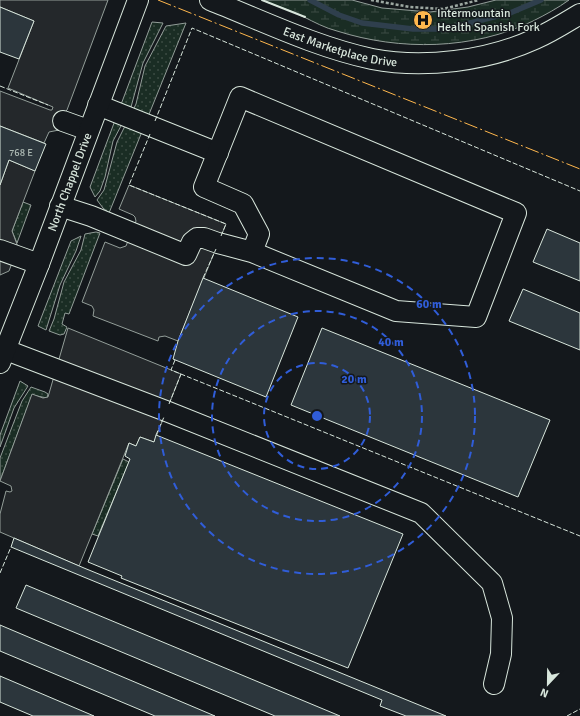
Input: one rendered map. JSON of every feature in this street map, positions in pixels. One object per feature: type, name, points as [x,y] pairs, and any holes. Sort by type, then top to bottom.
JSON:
[{"type":"street","name":"North Chappel Drive","points":[[3,357],[138,0]]},
{"type":"street","name":"East Marketplace Drive","points":[[210,0],[320,44],[372,59],[407,63],[442,62],[476,58],[508,50],[535,40],[580,14]]},
{"type":"street","points":[[60,206],[90,216],[186,255],[192,242],[197,238],[204,238],[252,252],[396,311],[476,317],[516,213],[240,97],[204,187],[243,204],[259,234],[252,252]]},
{"type":"street","points":[[98,105],[218,154]]},
{"type":"street","points":[[63,121],[88,130]]},
{"type":"street","points":[[0,250],[39,264]]},
{"type":"street","points":[[3,357],[166,411],[421,513],[492,583],[502,618],[501,654],[494,684]]},
{"type":"path","points":[[371,0],[410,7],[443,9],[479,0]]},
{"type":"green space","name":"Intermountain Health Spanish Fork","points":[[262,0],[352,0],[382,8],[430,12],[468,7],[496,0],[569,0],[538,19],[510,31],[486,38],[436,44],[411,44],[361,38],[320,25],[294,12]]},
{"type":"green space","points":[[152,22],[163,23],[143,63],[131,107],[113,141],[105,177],[100,191],[95,197],[90,187]]},
{"type":"green space","points":[[186,23],[109,213],[97,200],[104,190],[117,142],[136,104],[145,66],[166,26]]},
{"type":"green space","points":[[23,202],[31,205],[17,243],[12,231]]},
{"type":"green space","points":[[96,232],[100,233],[69,314],[65,313],[62,324],[67,327],[64,334],[60,335],[49,331],[54,319],[64,282],[81,250],[85,234]]},
{"type":"green space","points":[[81,236],[76,251],[60,285],[46,330],[38,326],[71,241]]},
{"type":"green space","points":[[20,381],[28,386],[14,408],[0,447],[0,435]]},
{"type":"green space","points":[[31,387],[48,394],[47,398],[32,395],[0,481],[0,458],[22,401]]},
{"type":"green space","points":[[123,459],[129,462],[98,536],[92,534]]},
{"type":"shaded area","points":[[0,0],[108,0],[59,130],[49,132],[44,143],[0,126],[0,91],[50,110],[52,110],[53,107],[8,88],[34,21],[0,7]]},
{"type":"shaded area","points":[[9,160],[35,171],[12,231],[18,247],[9,271],[0,275],[0,185]]},
{"type":"shaded area","points":[[129,185],[226,224],[178,341],[165,336],[159,337],[158,341],[93,316],[94,310],[92,306],[82,302],[105,242],[120,248],[126,246],[136,221],[133,215],[119,209]]},
{"type":"shaded area","points":[[68,328],[181,374],[154,442],[140,437],[136,446],[129,443],[79,566],[0,532],[0,514],[6,491],[12,491],[11,486],[0,481],[32,394],[43,398],[48,397]]},
{"type":"building","points":[[0,7],[34,21],[19,59],[0,52]]},
{"type":"building","points":[[0,126],[46,144],[35,171],[9,160],[0,185]]},
{"type":"building","points":[[547,229],[580,243],[580,281],[533,262]]},
{"type":"building","points":[[203,278],[298,317],[266,397],[173,359],[178,341]]},
{"type":"building","points":[[523,289],[580,313],[580,350],[509,321]]},
{"type":"building","points":[[322,328],[550,420],[518,497],[291,405]]},
{"type":"building","points":[[156,435],[403,534],[348,668],[121,578],[122,576],[88,562],[130,459],[125,456],[129,443],[136,446],[140,437],[154,442]]},
{"type":"building","points":[[14,538],[446,716],[406,716],[380,706],[382,700],[11,547]]},
{"type":"building","points":[[26,585],[340,716],[275,716],[16,608]]},
{"type":"building","points":[[0,625],[215,716],[155,716],[0,651]]},
{"type":"building","points":[[0,676],[94,716],[33,716],[0,702]]},
{"type":"waterway","points":[[310,0],[339,15],[362,23],[413,29],[446,29],[510,13],[541,0]]},
{"type":"fence","points":[[155,121],[192,28],[580,191]]},
{"type":"fence","points":[[0,86],[48,105]]},
{"type":"fence","points":[[150,134],[129,185],[226,224],[221,236]]},
{"type":"fence","points":[[203,278],[216,249]]},
{"type":"fence","points":[[175,360],[171,370],[580,536]]},
{"type":"fence","points":[[169,404],[181,374]]},
{"type":"fence","points":[[156,435],[164,417]]},
{"type":"fence","points":[[0,573],[11,547]]},
{"type":"fence","points":[[567,716],[580,709]]},
{"type":"wall","points":[[262,0],[305,17]]},
{"type":"power","points":[[158,0],[580,169]]},
{"type":"place","name":"Intermountain Health Spanish Fork","points":[[423,20]]}]
